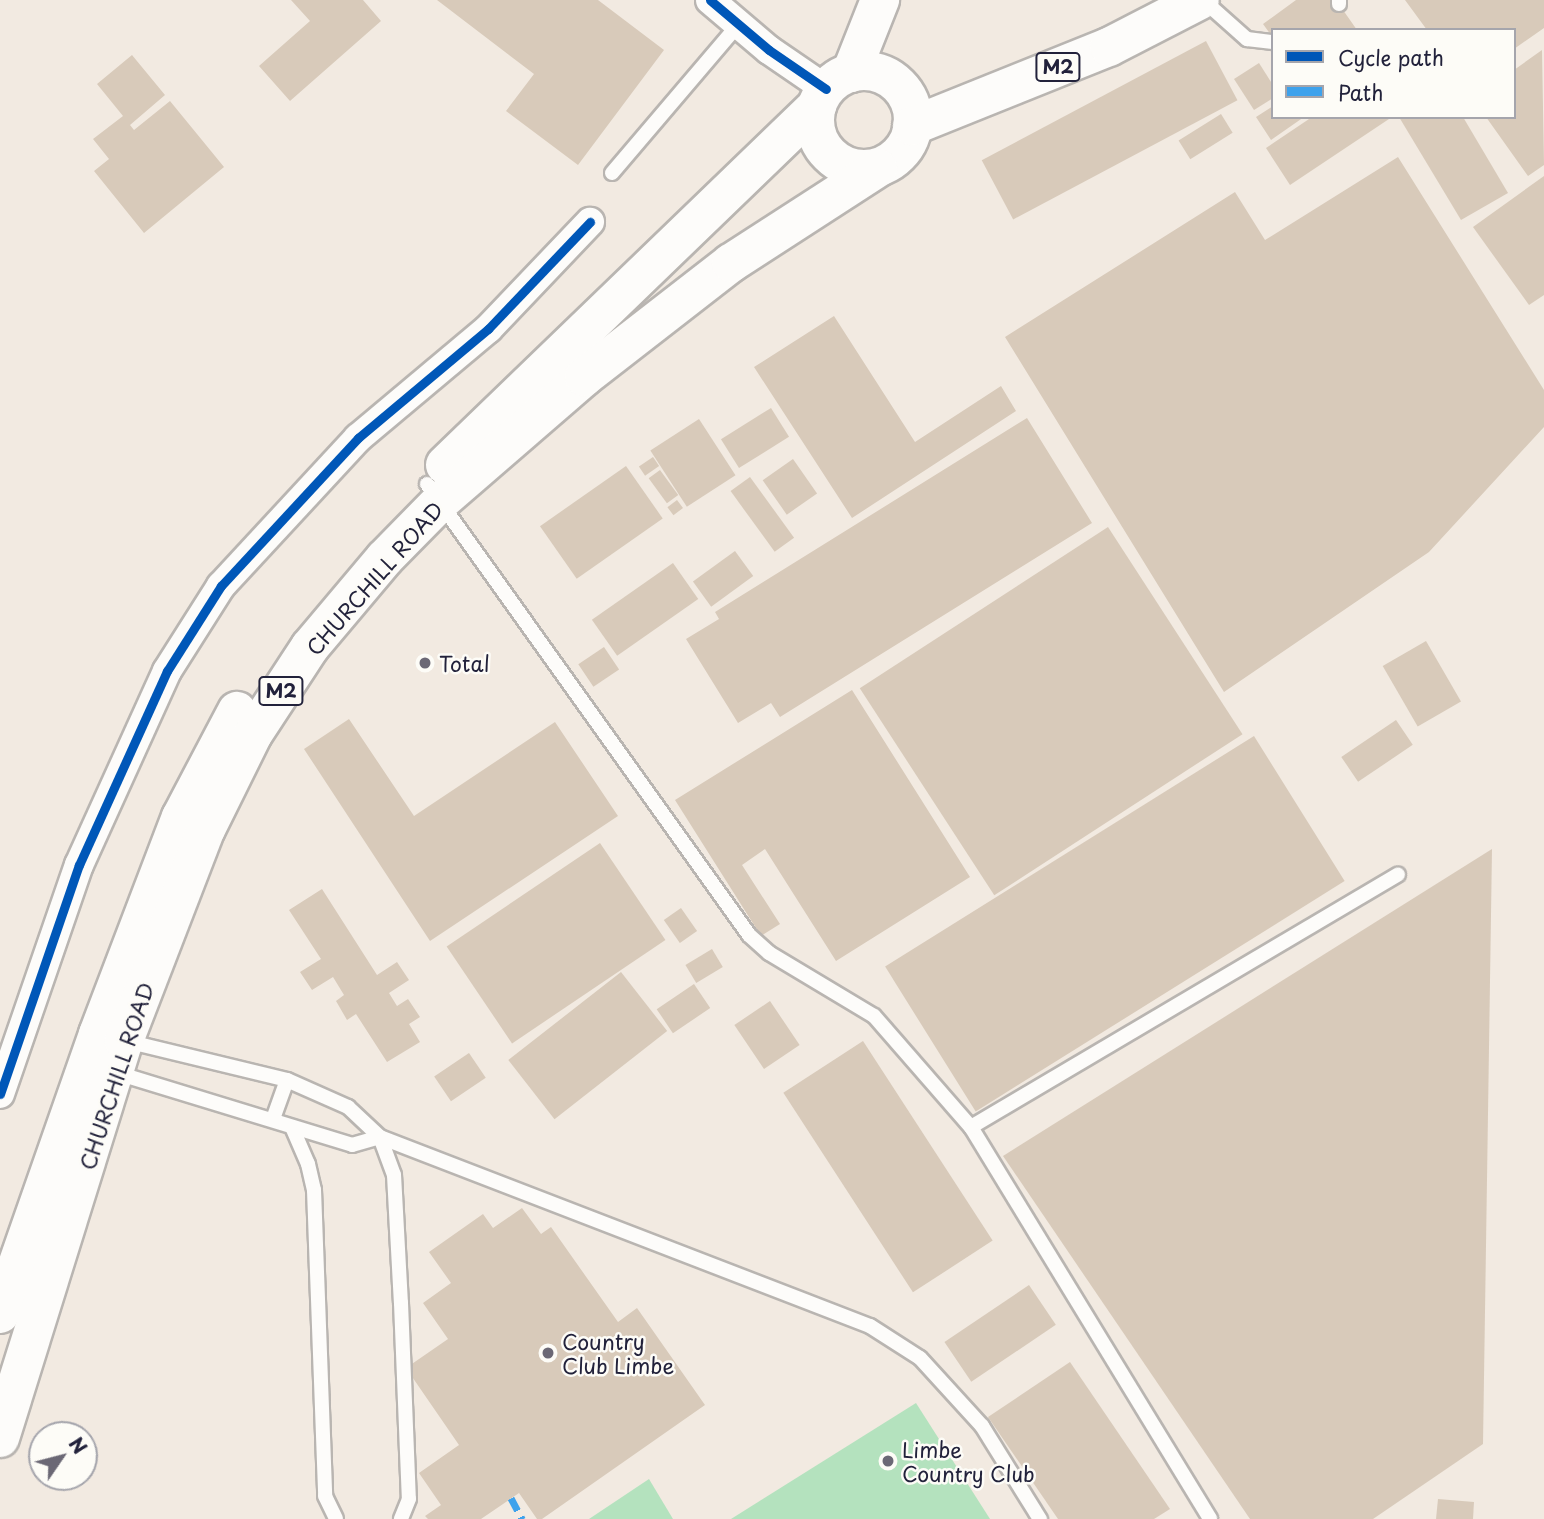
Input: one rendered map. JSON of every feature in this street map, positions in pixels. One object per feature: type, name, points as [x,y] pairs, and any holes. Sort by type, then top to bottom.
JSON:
[{"type":"highway","name":"M2","points":[[831,89],[880,0]]},
{"type":"highway","name":"M2","points":[[912,125],[1109,47],[1202,0]]},
{"type":"highway","points":[[878,168],[861,169],[844,165],[829,155],[819,141],[815,123],[831,89],[866,72],[885,76],[901,88],[910,106],[912,125]]},
{"type":"highway","name":"CHURCHILL ROAD","points":[[0,1314],[107,1052],[205,829],[253,734],[310,647],[385,558],[434,492],[831,89]]},
{"type":"highway","name":"CHURCHILL ROAD","points":[[434,492],[731,263],[901,151],[907,144],[912,125]]},
{"type":"highway","name":"CHURCHILL ROAD","points":[[0,1437],[107,1052]]},
{"type":"street","points":[[710,0],[769,50],[831,89]]},
{"type":"street","points":[[0,1094],[79,864],[167,671],[220,586],[358,438],[488,329],[590,222]]},
{"type":"lane","points":[[1202,0],[1247,39],[1271,42]]},
{"type":"lane","points":[[612,173],[739,24]]},
{"type":"lane","points":[[434,492],[749,935],[769,953],[874,1016],[971,1128],[1210,1519]]},
{"type":"lane","points":[[971,1128],[1398,874]]},
{"type":"lane","points":[[107,1052],[287,1080],[348,1107],[380,1136],[870,1326],[920,1358],[982,1426],[1040,1519]]},
{"type":"lane","points":[[107,1052],[292,1127],[352,1145],[380,1136]]},
{"type":"lane","points":[[273,1119],[287,1080]]},
{"type":"lane","points":[[292,1127],[308,1164],[314,1190],[325,1496],[336,1519]]},
{"type":"lane","points":[[380,1136],[394,1175],[409,1499],[401,1519]]},
{"type":"green space","name":"Limbe Country Club","points":[[916,1403],[990,1519],[731,1519]]},
{"type":"green space","points":[[649,1479],[673,1519],[589,1519]]},
{"type":"building","points":[[291,0],[363,0],[381,21],[290,101],[259,66],[310,21]]},
{"type":"building","points":[[437,0],[598,0],[664,50],[578,165],[506,111],[534,74]]},
{"type":"building","points":[[1296,0],[1336,0],[1356,28],[1271,28],[1271,35],[1263,24]]},
{"type":"building","points":[[1405,0],[1544,0],[1544,28],[1516,48],[1516,28],[1426,28]]},
{"type":"building","points":[[1206,41],[1237,100],[1013,219],[982,160]]},
{"type":"building","points":[[1542,50],[1544,165],[1528,176],[1487,119],[1516,119],[1516,69]]},
{"type":"building","points":[[132,55],[165,95],[130,125],[134,130],[170,101],[224,167],[144,233],[94,171],[109,159],[93,139],[123,116],[97,84]]},
{"type":"building","points":[[1259,63],[1271,82],[1271,99],[1254,110],[1234,79]]},
{"type":"building","points":[[1271,107],[1271,119],[1301,119],[1271,140],[1256,117]]},
{"type":"building","points":[[1221,114],[1233,133],[1190,159],[1179,140]]},
{"type":"building","points":[[1309,119],[1389,119],[1290,185],[1266,148]]},
{"type":"building","points":[[1400,119],[1464,119],[1508,193],[1461,220]]},
{"type":"building","points":[[1398,157],[1544,390],[1544,427],[1429,552],[1224,692],[1005,337],[1235,192],[1265,240]]},
{"type":"building","points":[[1544,176],[1544,295],[1529,305],[1473,227]]},
{"type":"building","points":[[834,316],[915,442],[1001,386],[1016,411],[852,518],[754,367]]},
{"type":"building","points":[[771,408],[789,437],[739,468],[721,439]]},
{"type":"building","points":[[1027,418],[1092,523],[780,717],[771,703],[738,723],[686,639],[719,619],[715,612]]},
{"type":"building","points":[[699,419],[735,475],[687,507],[650,451]]},
{"type":"building","points":[[653,457],[659,466],[645,476],[639,467]]},
{"type":"building","points":[[793,459],[817,493],[787,515],[763,480]]},
{"type":"building","points":[[626,466],[663,518],[577,579],[540,526]]},
{"type":"building","points":[[660,470],[678,495],[667,503],[649,478]]},
{"type":"building","points":[[750,477],[794,538],[775,552],[731,491]]},
{"type":"building","points":[[677,500],[683,508],[673,515],[667,507]]},
{"type":"building","points":[[1108,527],[1243,734],[994,895],[860,688]]},
{"type":"building","points":[[735,551],[753,576],[711,607],[693,582]]},
{"type":"building","points":[[673,563],[698,599],[617,656],[592,620]]},
{"type":"building","points":[[1426,641],[1461,702],[1418,727],[1383,666]]},
{"type":"building","points":[[604,647],[619,669],[593,687],[578,664]]},
{"type":"building","points":[[852,690],[970,877],[836,961],[765,849],[742,865],[780,924],[761,936],[675,800]]},
{"type":"building","points":[[349,719],[414,816],[555,722],[618,816],[430,941],[304,749]]},
{"type":"building","points":[[1396,720],[1413,745],[1358,782],[1341,757]]},
{"type":"building","points":[[1254,736],[1345,881],[976,1112],[885,967]]},
{"type":"building","points":[[600,843],[665,940],[512,1043],[447,946]]},
{"type":"building","points":[[1492,849],[1483,1444],[1373,1519],[1250,1519],[1003,1156]]},
{"type":"building","points":[[322,889],[377,975],[397,962],[409,980],[389,993],[397,1006],[408,999],[420,1017],[409,1024],[420,1042],[387,1062],[356,1014],[347,1020],[336,1001],[344,995],[333,977],[312,990],[300,972],[321,959],[289,910]]},
{"type":"building","points":[[681,908],[697,931],[680,943],[664,920]]},
{"type":"building","points":[[712,949],[723,967],[696,983],[685,965]]},
{"type":"building","points":[[621,972],[667,1031],[554,1119],[508,1060]]},
{"type":"building","points":[[694,984],[710,1008],[673,1033],[657,1009]]},
{"type":"building","points":[[770,1001],[800,1045],[764,1069],[734,1025]]},
{"type":"building","points":[[863,1041],[993,1241],[913,1292],[783,1093]]},
{"type":"building","points":[[469,1053],[486,1078],[451,1101],[434,1076]]},
{"type":"building","name":"Country Club Limbe","points":[[522,1208],[541,1234],[551,1227],[618,1322],[637,1308],[705,1405],[542,1519],[537,1519],[519,1493],[481,1519],[428,1519],[425,1516],[441,1505],[419,1473],[459,1445],[406,1368],[448,1339],[423,1303],[451,1283],[429,1252],[483,1214],[493,1228]]},
{"type":"building","points":[[1029,1285],[1056,1325],[971,1382],[944,1342]]},
{"type":"building","points":[[1070,1362],[1170,1509],[1154,1519],[1058,1519],[988,1417]]},
{"type":"building","points":[[1438,1499],[1474,1502],[1473,1519],[1436,1519]]},
{"type":"marked path","points":[[511,1498],[522,1519]]},
{"type":"cycle path","points":[[710,0],[769,50],[826,89]]},
{"type":"cycle path","points":[[0,1094],[79,865],[167,671],[221,586],[358,438],[488,329],[590,222]]},
{"type":"place","name":"Total","points":[[425,663]]},
{"type":"place","name":"Country Club Limbe","points":[[548,1353]]},
{"type":"place","name":"Limbe Country Club","points":[[888,1461]]}]
